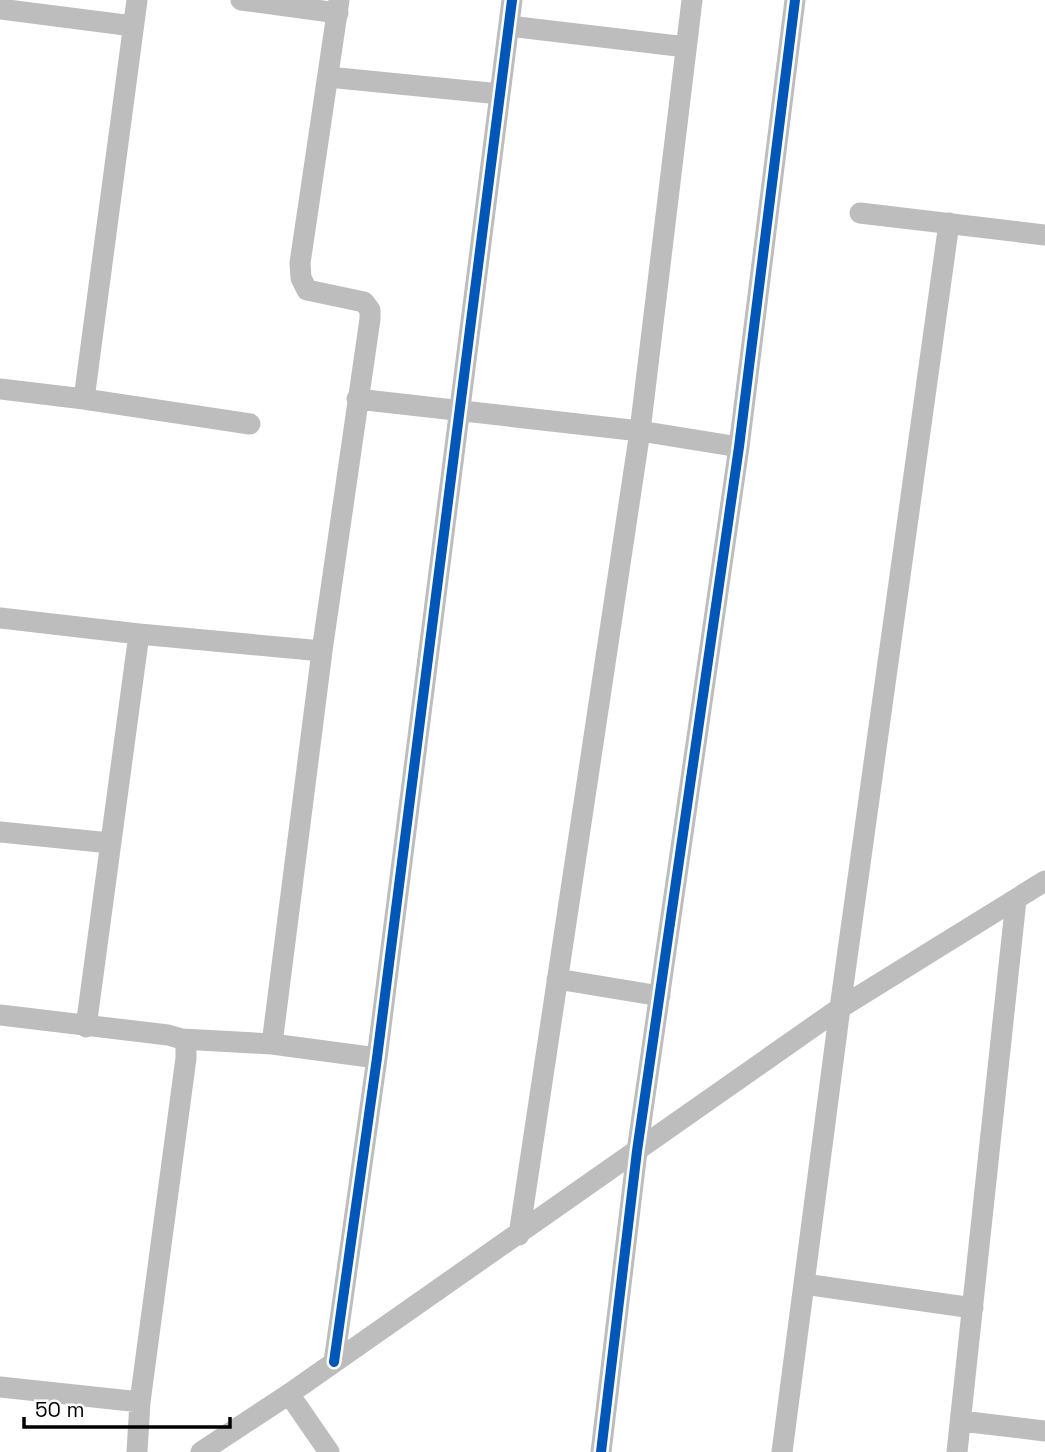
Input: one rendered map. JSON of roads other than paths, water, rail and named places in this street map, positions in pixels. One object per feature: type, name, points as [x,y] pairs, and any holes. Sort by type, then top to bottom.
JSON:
[{"type":"street","points":[[84,399],[137,0]]},
{"type":"street","points":[[241,0],[338,6],[300,263],[301,278],[307,290],[364,303],[370,310],[322,651],[272,1044]]},
{"type":"street","points":[[334,1362],[377,1058],[512,0]]},
{"type":"street","points":[[519,1235],[640,431],[692,0]]},
{"type":"street","points":[[601,1452],[637,1151],[739,447],[795,0]]},
{"type":"street","points":[[0,9],[134,26]]},
{"type":"street","points":[[509,26],[686,47]]},
{"type":"street","points":[[328,77],[500,94]]},
{"type":"street","points":[[860,213],[1045,235]]},
{"type":"street","points":[[782,1452],[840,1008],[949,223]]},
{"type":"street","points":[[0,390],[84,399],[250,424]]},
{"type":"street","points":[[358,399],[640,431],[739,447]]},
{"type":"street","points":[[0,618],[322,651]]},
{"type":"street","points":[[86,1027],[139,634]]},
{"type":"street","points":[[0,832],[110,843]]},
{"type":"street","points":[[201,1452],[519,1235],[840,1008],[1045,881]]},
{"type":"street","points":[[957,1452],[1016,900]]},
{"type":"street","points":[[557,979],[660,996]]},
{"type":"street","points":[[0,1015],[168,1035],[182,1039],[272,1044],[377,1058]]},
{"type":"street","points":[[137,1452],[140,1402],[187,1058],[182,1039]]},
{"type":"street","points":[[804,1284],[973,1308]]},
{"type":"street","points":[[0,1387],[140,1402]]},
{"type":"street","points":[[289,1394],[329,1452]]},
{"type":"street","points":[[961,1421],[1045,1431]]}]
